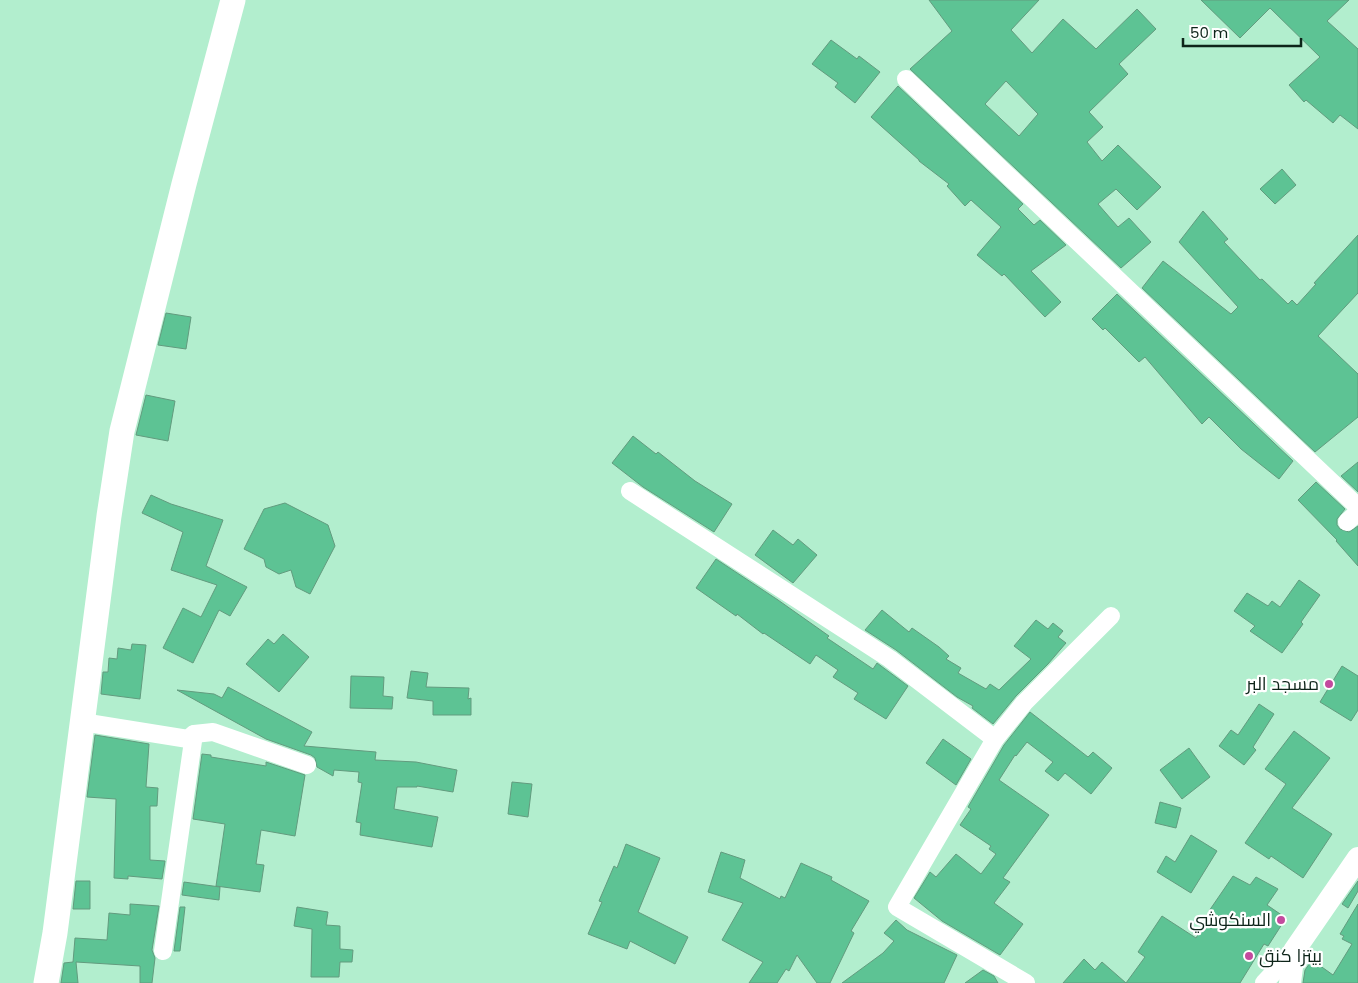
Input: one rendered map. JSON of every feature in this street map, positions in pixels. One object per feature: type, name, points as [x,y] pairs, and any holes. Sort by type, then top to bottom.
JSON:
[{"type":"main road","points":[[46,983],[55,933],[109,516],[122,432],[184,184],[233,0]]},
{"type":"street","points":[[906,79],[1358,507]]},
{"type":"street","points":[[630,491],[890,659],[995,739]]},
{"type":"street","points":[[1026,983],[897,907],[995,739],[1024,703],[1111,616]]},
{"type":"street","points":[[82,722],[188,739],[194,734],[213,732],[307,765]]},
{"type":"street","points":[[163,951],[194,734]]},
{"type":"street","points":[[1264,983],[1294,951],[1358,858]]},
{"type":"street","points":[[1290,983],[1294,951]]},
{"type":"building","points":[[929,0],[1039,0],[1011,30],[1032,53],[1063,19],[1096,49],[1137,9],[1156,29],[1119,64],[1128,74],[1089,112],[1103,127],[1087,142],[1102,161],[1118,145],[1161,187],[1137,210],[1116,189],[1098,204],[1118,227],[1129,218],[1151,242],[1121,268],[910,69],[952,31]],"holes":[[[1006,81],[1038,114],[1019,136],[985,104]]]},
{"type":"building","points":[[1201,0],[1349,0],[1327,21],[1358,49],[1358,129],[1340,115],[1333,123],[1306,100],[1304,102],[1289,85],[1320,57],[1270,8],[1240,38]]},
{"type":"building","points":[[831,40],[857,59],[859,56],[880,72],[855,103],[835,87],[838,83],[812,64]]},
{"type":"building","points":[[898,86],[1023,204],[1018,209],[1034,225],[1040,220],[1066,245],[1031,271],[1061,302],[1045,317],[1004,274],[1002,276],[977,255],[1001,227],[971,200],[965,206],[947,186],[949,184],[919,161],[871,117]]},
{"type":"building","points":[[1282,169],[1296,185],[1275,204],[1260,189]]},
{"type":"building","points":[[1203,211],[1228,239],[1224,242],[1260,280],[1262,279],[1288,304],[1292,300],[1297,305],[1316,284],[1314,283],[1358,235],[1358,293],[1318,336],[1358,374],[1358,417],[1315,452],[1142,288],[1163,261],[1231,314],[1238,307],[1179,242]]},
{"type":"building","points":[[1117,294],[1293,461],[1279,479],[1241,449],[1209,417],[1202,424],[1145,357],[1139,362],[1105,328],[1103,330],[1092,319]]},
{"type":"building","points":[[166,313],[191,317],[186,349],[158,345]]},
{"type":"building","points":[[146,395],[175,401],[168,441],[136,435]]},
{"type":"building","points":[[633,436],[656,454],[658,452],[695,481],[732,504],[714,532],[643,487],[612,463]]},
{"type":"building","points":[[1358,462],[1358,492],[1341,476]]},
{"type":"building","points":[[1316,482],[1345,509],[1337,519],[1337,525],[1340,529],[1349,532],[1358,526],[1358,566],[1337,540],[1298,500]]},
{"type":"building","points":[[151,495],[171,504],[223,520],[206,566],[247,587],[230,616],[219,610],[193,663],[163,648],[183,608],[201,617],[217,585],[171,570],[183,532],[142,513]]},
{"type":"building","points":[[285,503],[328,525],[335,546],[310,594],[296,587],[291,570],[279,574],[266,567],[264,559],[244,549],[264,509]]},
{"type":"building","points":[[773,530],[793,545],[798,539],[817,555],[793,583],[755,555]]},
{"type":"building","points":[[716,559],[778,600],[829,636],[827,638],[873,669],[877,663],[908,686],[886,719],[854,699],[858,693],[833,677],[838,670],[816,655],[810,664],[696,588]]},
{"type":"building","points":[[1299,580],[1320,595],[1301,622],[1303,624],[1282,653],[1250,631],[1255,626],[1234,611],[1247,593],[1268,606],[1272,601],[1280,607]]},
{"type":"building","points":[[882,610],[909,632],[912,628],[939,647],[949,656],[946,659],[961,668],[958,673],[986,689],[990,684],[999,690],[1031,659],[1014,646],[1036,620],[1048,629],[1053,623],[1063,631],[1058,637],[1066,643],[1016,696],[993,724],[972,708],[973,706],[957,697],[896,650],[865,630]]},
{"type":"building","points":[[283,634],[309,657],[279,692],[246,664],[268,639],[274,644]]},
{"type":"building","points":[[132,644],[146,645],[140,699],[101,694],[103,672],[108,672],[109,658],[117,659],[118,648],[131,650]]},
{"type":"building","points":[[1342,666],[1358,676],[1358,710],[1351,721],[1320,702]]},
{"type":"building","points":[[411,671],[428,673],[426,687],[469,688],[468,699],[471,698],[471,715],[433,715],[433,701],[407,698]]},
{"type":"building","points":[[351,676],[384,677],[383,696],[393,697],[392,709],[350,708]]},
{"type":"building","points":[[228,687],[312,732],[304,746],[376,752],[375,760],[416,762],[457,770],[453,792],[417,786],[397,787],[394,809],[438,817],[432,847],[360,835],[361,823],[356,822],[362,783],[358,782],[359,772],[334,770],[333,776],[317,767],[315,758],[311,755],[266,739],[177,690],[214,694],[222,698]]},
{"type":"building","points":[[1259,704],[1274,714],[1253,747],[1256,750],[1244,765],[1219,746],[1231,730],[1238,735]]},
{"type":"building","points":[[1030,712],[1088,757],[1093,752],[1112,768],[1091,794],[1065,773],[1058,781],[1045,771],[1053,762],[1027,742],[1015,755],[999,780],[1049,815],[1003,878],[1010,882],[994,903],[1023,924],[1000,955],[942,921],[914,898],[930,872],[936,877],[956,854],[981,874],[996,854],[989,849],[991,846],[960,825],[971,809],[968,807],[1004,745]]},
{"type":"building","points":[[1294,731],[1330,758],[1292,808],[1332,834],[1303,878],[1271,856],[1269,859],[1245,843],[1286,784],[1265,769]]},
{"type":"building","points":[[95,735],[149,744],[146,787],[158,788],[157,806],[150,806],[150,860],[165,861],[162,879],[128,876],[128,879],[114,878],[116,799],[87,797]]},
{"type":"building","points":[[943,739],[971,759],[956,785],[926,763]]},
{"type":"building","points":[[1189,748],[1210,777],[1182,799],[1160,770]]},
{"type":"building","points":[[202,754],[266,766],[266,762],[305,775],[295,836],[261,830],[256,864],[264,865],[260,892],[216,886],[225,824],[193,819]]},
{"type":"building","points":[[512,782],[532,784],[528,817],[508,814]]},
{"type":"building","points":[[1160,802],[1181,808],[1176,828],[1155,823]]},
{"type":"building","points":[[1191,835],[1217,851],[1191,893],[1157,872],[1166,856],[1175,862]]},
{"type":"building","points":[[626,844],[660,858],[638,912],[688,937],[675,964],[630,941],[627,949],[588,934],[602,902],[599,901],[614,866],[617,868]]},
{"type":"building","points":[[721,852],[745,860],[740,878],[780,899],[781,896],[785,898],[801,863],[832,877],[831,880],[869,901],[851,931],[854,933],[830,983],[817,983],[797,955],[789,971],[786,969],[777,983],[749,983],[763,962],[722,940],[743,903],[708,892]]},
{"type":"building","points":[[1233,876],[1250,885],[1256,877],[1278,889],[1267,905],[1286,918],[1268,946],[1264,944],[1240,983],[1126,983],[1145,957],[1138,952],[1162,916],[1196,938],[1211,913],[1209,911]]},
{"type":"building","points":[[76,881],[90,881],[90,909],[73,909]]},
{"type":"building","points":[[1358,881],[1358,891],[1348,908],[1342,904]]},
{"type":"building","points":[[184,882],[220,887],[219,900],[182,895]]},
{"type":"building","points":[[130,904],[159,906],[152,950],[155,958],[152,983],[140,983],[140,966],[76,962],[78,983],[61,983],[64,963],[73,962],[75,938],[107,940],[109,913],[130,915]]},
{"type":"building","points":[[1358,904],[1358,983],[1303,983],[1305,970],[1312,960],[1333,975],[1352,944],[1342,939],[1344,936],[1340,934]]},
{"type":"building","points":[[180,907],[185,907],[180,951],[174,951]]},
{"type":"building","points":[[297,907],[328,912],[326,925],[340,926],[340,949],[353,950],[352,962],[340,962],[339,977],[311,977],[312,929],[294,926]]},
{"type":"building","points":[[896,920],[907,930],[957,955],[944,983],[842,983],[883,953],[894,941],[884,933]]},
{"type":"building","points":[[1084,959],[1095,970],[1102,962],[1126,983],[1063,983]]},
{"type":"building","points":[[983,970],[994,976],[998,983],[965,983]]},
{"type":"place","name":"مسجد البر","points":[[1329,684]]},
{"type":"place","name":"السنكوشي","points":[[1281,920]]},
{"type":"place","name":"بيتزا كنق","points":[[1249,956]]}]
